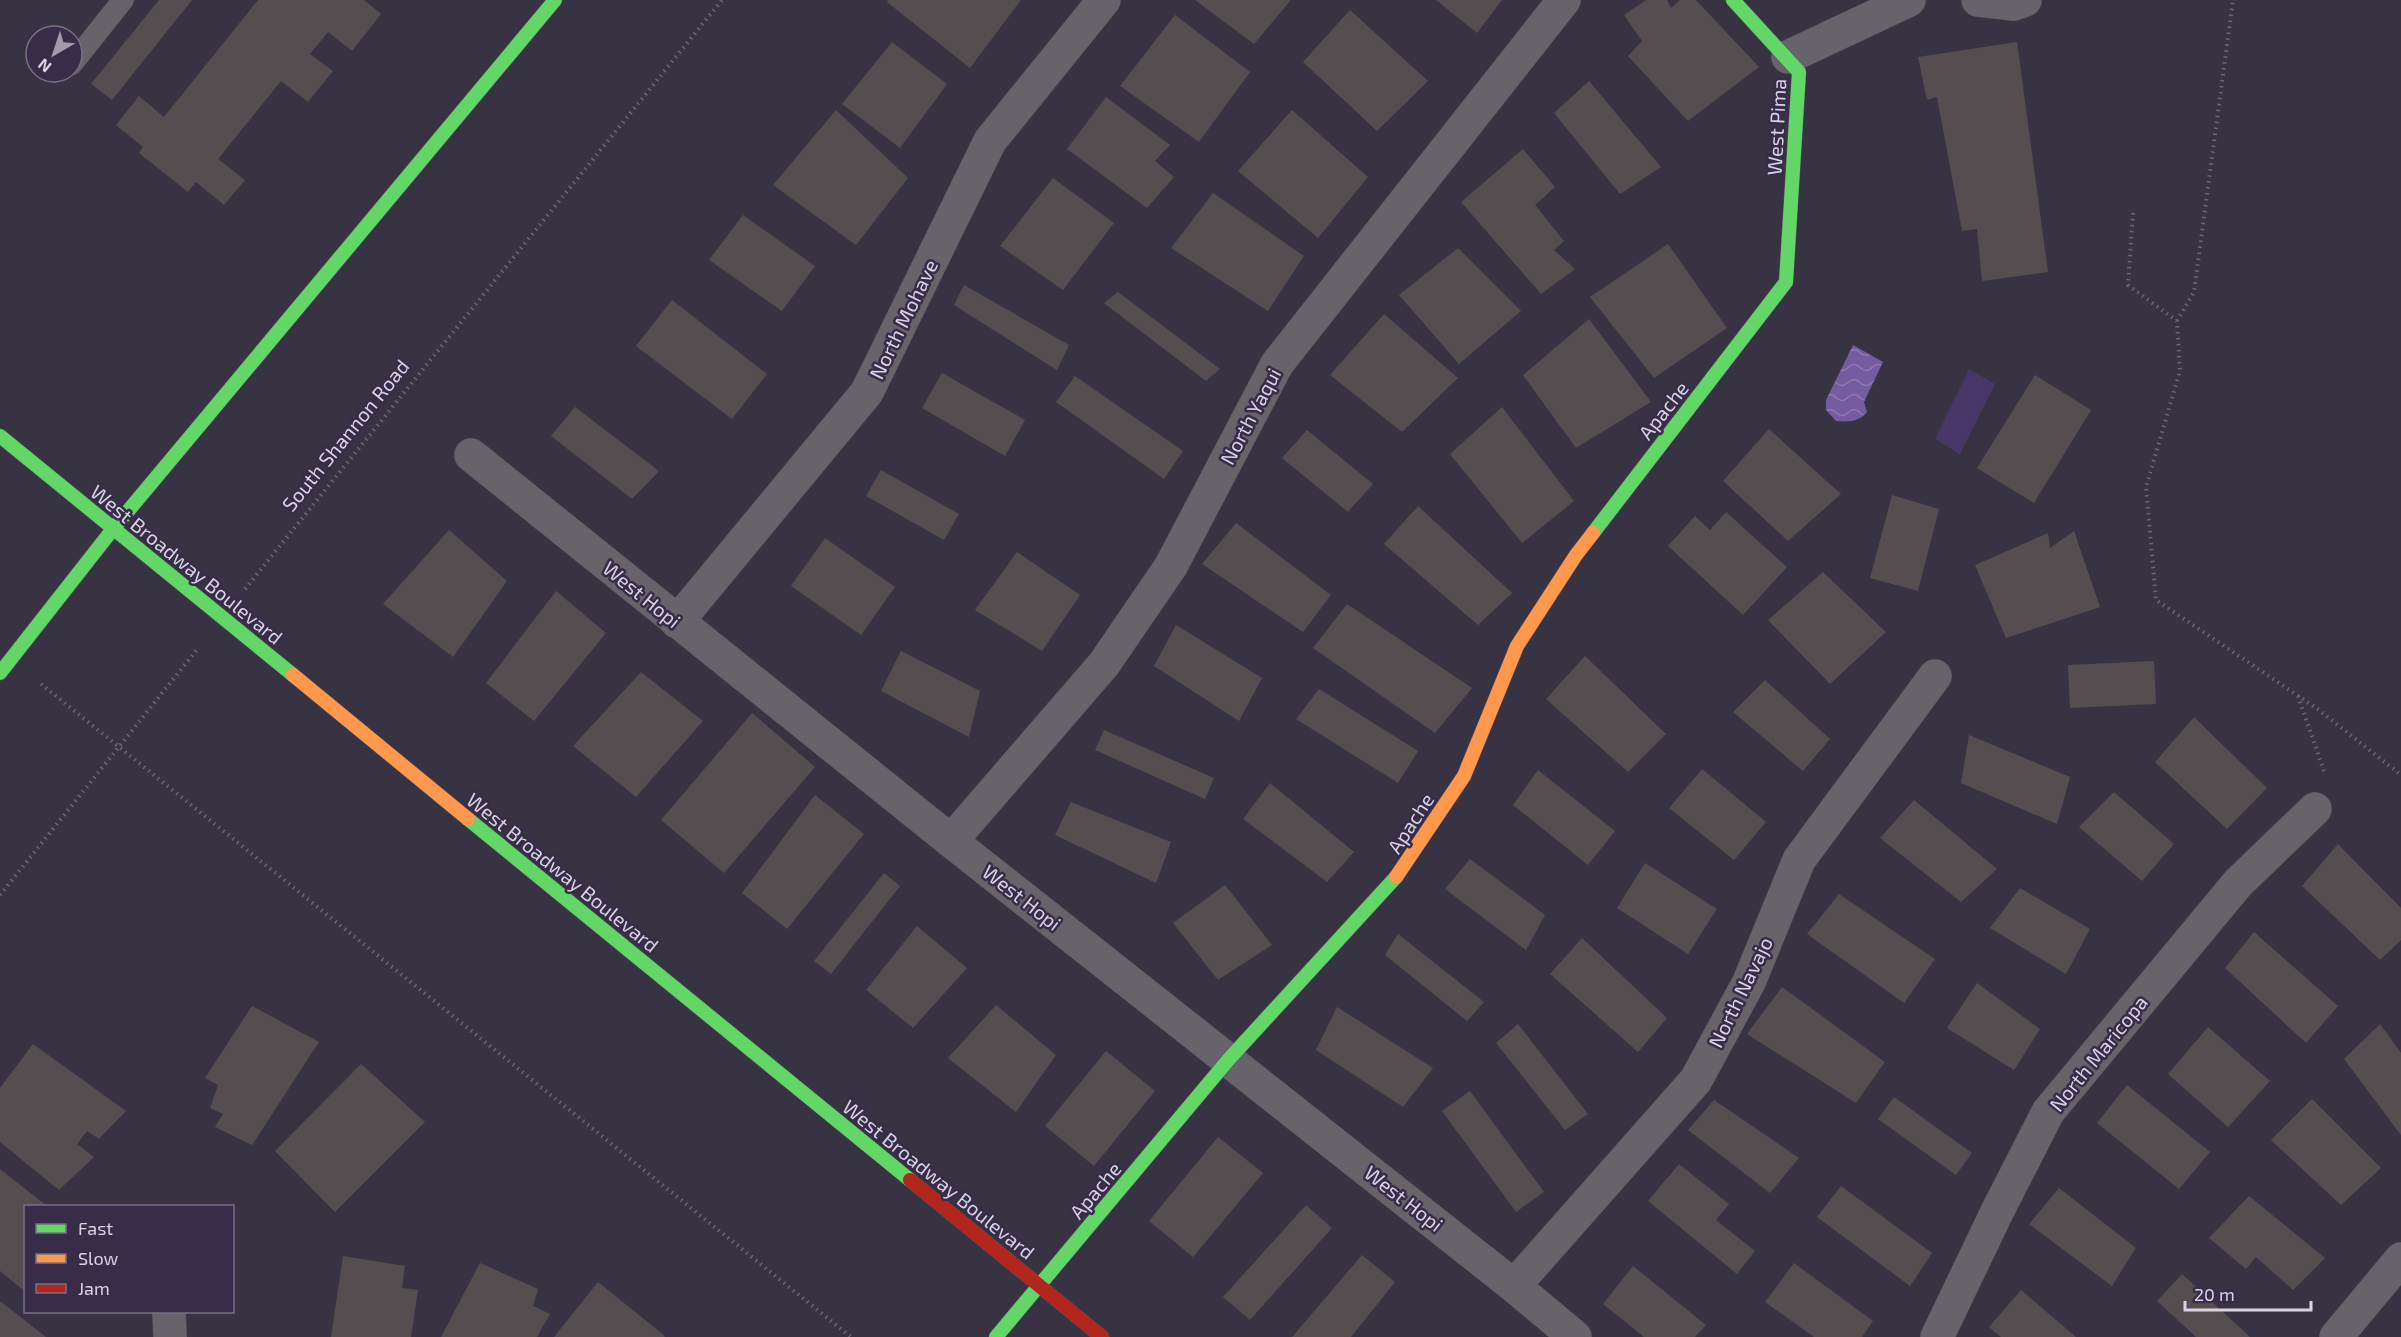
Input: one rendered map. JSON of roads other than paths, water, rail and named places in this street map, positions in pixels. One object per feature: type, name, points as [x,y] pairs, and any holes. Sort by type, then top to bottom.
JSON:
[{"type":"street","points":[[0,673],[113,529],[555,0]]},
{"type":"street","name":"North Mohave","points":[[677,622],[867,392],[990,141],[1104,0]]},
{"type":"street","name":"North Yaqui","points":[[951,841],[1104,664],[1171,566],[1277,364],[1564,0]]},
{"type":"street","name":"West Pima","points":[[1733,0],[1788,57],[1799,72],[1786,282]]},
{"type":"street","points":[[1788,57],[1909,0]]},
{"type":"street","points":[[1978,0],[2014,4],[2025,0]]},
{"type":"street","name":"Apache","points":[[996,1337],[1229,1059],[1401,872],[1464,776],[1517,646],[1540,610],[1576,555],[1786,282]]},
{"type":"street","name":"West Broadway Boulevard","points":[[0,436],[1102,1337]]},
{"type":"street","name":"West Hopi","points":[[471,455],[951,841],[1229,1059],[1575,1337]]},
{"type":"street","name":"North Navajo","points":[[1514,1286],[1696,1080],[1749,982],[1799,860],[1935,676]]},
{"type":"street","name":"North Maricopa","points":[[1937,1337],[1996,1212],[2048,1112],[2238,883],[2321,795]]},
{"type":"street","points":[[2336,1337],[2401,1259]]},
{"type":"street","points":[[169,1313],[170,1337]]},
{"type":"lane","points":[[84,49],[123,0]]},
{"type":"water","points":[[1853,345],[1883,362],[1864,402],[1867,412],[1861,418],[1853,421],[1836,421],[1826,410],[1826,400]]}]
